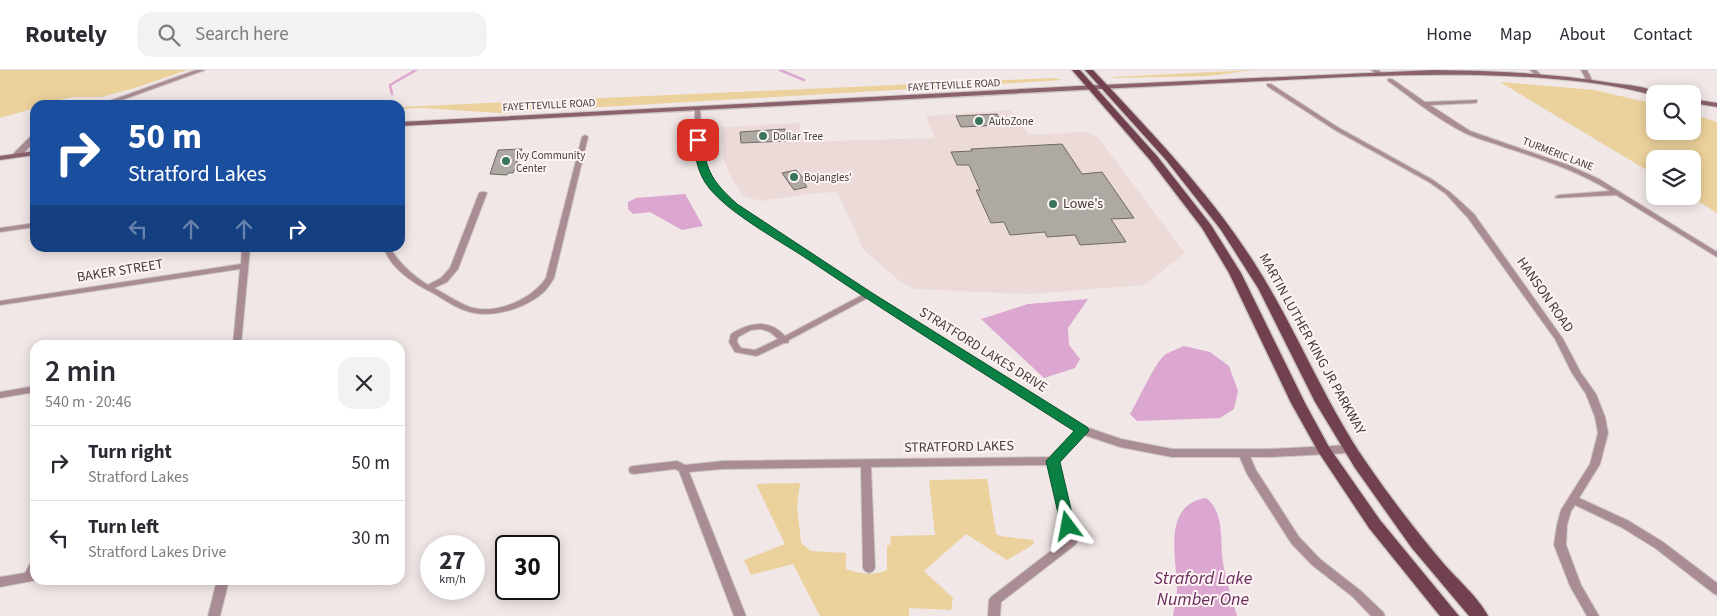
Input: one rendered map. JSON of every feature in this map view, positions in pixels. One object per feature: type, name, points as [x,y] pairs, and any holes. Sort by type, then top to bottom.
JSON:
[{"type":"main road","name":"MARTIN LUTHER KING JR PARKWAY","points":[[1076,70],[1100,90],[1189,180],[1224,226],[1262,284],[1324,408],[1350,450],[1419,545],[1480,616]]},
{"type":"main road","name":"MARTIN LUTHER KING JR PARKWAY","points":[[1089,70],[1100,90],[1171,178],[1222,251],[1253,307],[1293,394],[1325,450],[1383,535],[1450,616]]},
{"type":"main road","name":"FAYETTEVILLE ROAD","points":[[405,131],[697,112],[1468,72],[1536,72],[1646,90]]},
{"type":"main road","name":"FAYETTEVILLE ROAD","points":[[1100,90],[1458,77],[1525,79],[1646,93]]},
{"type":"main road","points":[[1701,103],[1717,106]]},
{"type":"main road","name":"FAYETTEVILLE ROAD","points":[[405,124],[697,112]]},
{"type":"main road","points":[[0,158],[30,149]]},
{"type":"main road","points":[[0,152],[30,153]]},
{"type":"street","points":[[115,100],[202,70]]},
{"type":"street","points":[[1374,70],[1382,75]]},
{"type":"street","points":[[1584,70],[1589,80]]},
{"type":"street","name":"TURMERIC LANE","points":[[1390,80],[1468,132],[1598,180],[1717,255]]},
{"type":"street","name":"HANSON ROAD","points":[[1269,85],[1342,132],[1437,185],[1452,196],[1471,216],[1558,339],[1597,407],[1603,433],[1595,464],[1566,510],[1560,545],[1576,586],[1593,616]]},
{"type":"street","points":[[1424,104],[1476,101]]},
{"type":"street","name":"STRATFORD LAKES DRIVE","points":[[697,112],[700,159],[713,187],[733,206],[868,295],[1082,430],[1120,443],[1172,453],[1350,450]]},
{"type":"street","points":[[390,252],[399,267],[428,288],[475,311],[514,306],[542,290],[550,278],[585,136]]},
{"type":"street","points":[[20,152],[30,142]]},
{"type":"street","points":[[428,288],[444,280],[454,269],[483,193]]},
{"type":"street","points":[[1559,197],[1618,193]]},
{"type":"street","points":[[0,230],[30,226]]},
{"type":"street","points":[[237,340],[246,252]]},
{"type":"street","name":"BAKER STREET","points":[[0,303],[244,266]]},
{"type":"street","points":[[785,341],[778,332],[769,327],[757,326],[743,330],[734,336],[733,342],[738,350],[756,353],[785,341],[868,295]]},
{"type":"street","points":[[0,395],[30,390]]},
{"type":"street","points":[[994,616],[994,600],[1071,542],[1053,461],[1082,430]]},
{"type":"street","points":[[1243,453],[1251,471],[1295,540],[1316,562],[1357,594],[1379,616]]},
{"type":"street","name":"STRATFORD LAKES","points":[[634,470],[677,465],[683,470],[723,465],[1053,461]]},
{"type":"street","points":[[866,463],[869,568]]},
{"type":"street","points":[[683,470],[740,616]]},
{"type":"street","points":[[1572,500],[1625,524],[1659,545],[1717,590]]},
{"type":"street","points":[[0,582],[30,577]]},
{"type":"street","points":[[214,616],[221,585]]},
{"type":"shaded area","points":[[0,70],[187,70],[135,88],[101,97],[30,100],[30,109],[0,118]]},
{"type":"shaded area","points":[[1254,70],[1208,76],[1113,78],[1114,77]]},
{"type":"shaded area","points":[[1053,78],[1063,80],[501,113],[422,108],[405,109],[405,107]]},
{"type":"shaded area","points":[[1500,82],[1594,90],[1646,102],[1646,140],[1701,140],[1701,117],[1717,122],[1717,213],[1701,203],[1701,150],[1646,150],[1646,170]]},
{"type":"shaded area","points":[[1010,110],[1029,135],[1086,132],[1098,137],[1185,253],[1144,285],[1028,294],[916,289],[902,283],[864,250],[837,192],[815,193],[761,201],[743,196],[723,159],[722,128],[725,127],[799,123],[803,142],[935,138],[926,116]]},
{"type":"shaded area","points":[[987,479],[996,534],[1033,540],[1034,544],[1007,560],[966,534],[924,571],[953,598],[951,610],[909,608],[909,616],[820,616],[793,564],[751,575],[744,560],[785,544],[756,484],[800,483],[797,505],[801,543],[811,551],[846,553],[846,569],[872,574],[887,570],[887,546],[891,544],[890,536],[935,535],[929,480]]},
{"type":"water","points":[[685,194],[703,226],[682,230],[650,212],[633,214],[628,209],[628,202],[636,198]]},
{"type":"water","points":[[1088,299],[1068,328],[1069,345],[1080,359],[1075,368],[1044,378],[981,319],[1028,304]]},
{"type":"water","points":[[1184,346],[1210,352],[1229,366],[1238,391],[1234,409],[1220,418],[1137,421],[1130,414],[1157,364],[1166,354]]},
{"type":"water","name":"Straford Lake Number One","points":[[1206,498],[1212,504],[1219,519],[1224,570],[1237,616],[1173,616],[1177,592],[1174,549],[1177,522],[1182,511],[1192,503]]},
{"type":"building","name":"AutoZone","points":[[997,114],[1003,125],[961,127],[956,116]]},
{"type":"building","name":"Dollar Tree","points":[[785,129],[787,141],[741,143],[740,132]]},
{"type":"building","name":"Lowe's","points":[[1062,144],[1082,174],[1102,172],[1134,218],[1111,219],[1126,242],[1080,245],[1075,235],[1047,237],[1045,232],[1010,235],[1004,222],[991,223],[976,190],[980,190],[969,165],[957,165],[951,152],[972,151],[971,149]]},
{"type":"building","name":"Ivy Community Center","points":[[522,149],[513,173],[508,173],[507,175],[490,174],[498,150]]},
{"type":"building","name":"Bojangles'","points":[[796,170],[806,181],[803,181],[807,187],[794,190],[782,173]]},
{"type":"waterway","points":[[392,94],[390,85],[416,70]]},
{"type":"waterway","points":[[780,70],[804,80]]},
{"type":"place","name":"AutoZone","points":[[979,121]]},
{"type":"place","name":"Dollar Tree","points":[[763,136]]},
{"type":"place","name":"Ivy Community Center","points":[[506,161]]},
{"type":"place","name":"Bojangles'","points":[[794,177]]},
{"type":"place","name":"Lowe's","points":[[1053,204]]},
{"type":"route","points":[[698,140],[700,159],[705,173],[713,187],[733,206],[868,295],[1082,430],[1053,461],[1068,526]]}]
